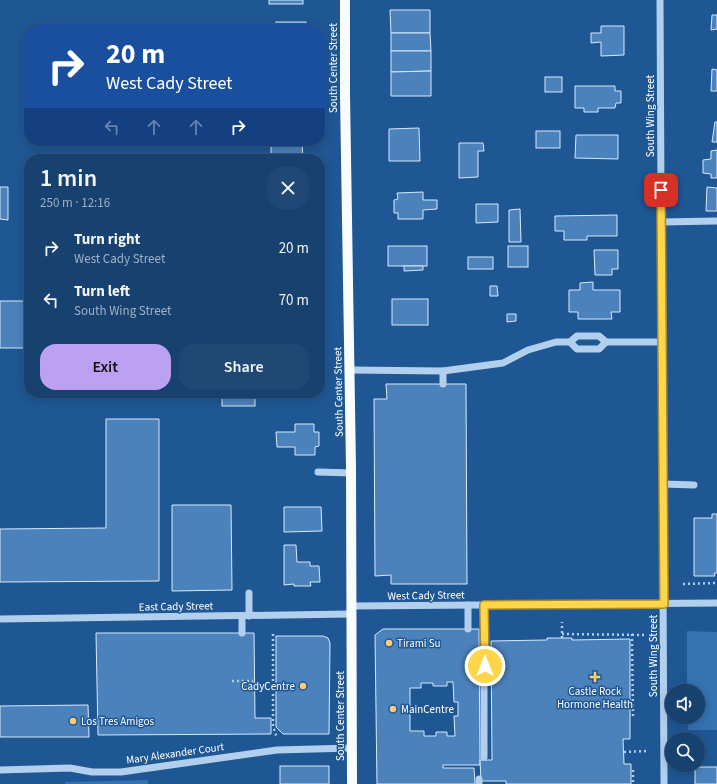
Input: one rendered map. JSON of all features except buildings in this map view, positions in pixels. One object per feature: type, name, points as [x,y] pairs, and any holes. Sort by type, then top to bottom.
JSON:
[{"type":"main road","name":"South Center Street","points":[[345,0],[345,95],[351,473],[352,784]]},
{"type":"street","name":"South Wing Street","points":[[660,0],[664,784]]},
{"type":"street","points":[[662,222],[717,221]]},
{"type":"street","points":[[570,342],[577,336],[599,336],[606,342],[662,342]]},
{"type":"street","points":[[350,370],[443,371],[503,362],[528,350],[556,342],[570,342],[577,348],[599,349],[606,342]]},
{"type":"street","points":[[443,371],[443,384]]},
{"type":"street","points":[[318,472],[351,473]]},
{"type":"street","points":[[663,484],[694,485]]},
{"type":"street","points":[[242,633],[249,593]]},
{"type":"street","name":"West Cady Street","points":[[351,610],[468,605],[717,603]]},
{"type":"street","points":[[468,605],[468,629]]},
{"type":"street","points":[[484,605],[484,756]]},
{"type":"street","name":"East Cady Street","points":[[0,619],[246,616],[351,610]]},
{"type":"street","name":"Mary Alexander Court","points":[[0,770],[70,768],[92,772],[122,772],[277,750],[352,748]]},
{"type":"path","points":[[683,584],[717,583]]},
{"type":"path","points":[[562,622],[562,636],[646,634]]},
{"type":"path","points":[[273,634],[273,726],[277,738]]},
{"type":"path","points":[[632,634],[633,719]]},
{"type":"path","points":[[232,681],[253,681]]},
{"type":"path","points":[[624,752],[647,751]]},
{"type":"path","points":[[633,770],[633,784]]},
{"type":"shaded area","points":[[687,631],[717,632],[717,730],[688,730],[688,724],[705,724],[705,684],[687,684]]},
{"type":"shaded area","points":[[148,780],[148,784],[65,784],[65,782]]},
{"type":"place","name":"Tirami Su","points":[[389,643]]},
{"type":"place","name":"Castle Rock Hormone Health","points":[[595,677]]},
{"type":"place","name":"CadyCentre","points":[[303,686]]},
{"type":"place","name":"MainCentre","points":[[393,709]]},
{"type":"place","name":"Los Tres Amigos","points":[[73,721]]},
{"type":"route","points":[[485,666],[484,605],[664,604],[661,190]]}]
